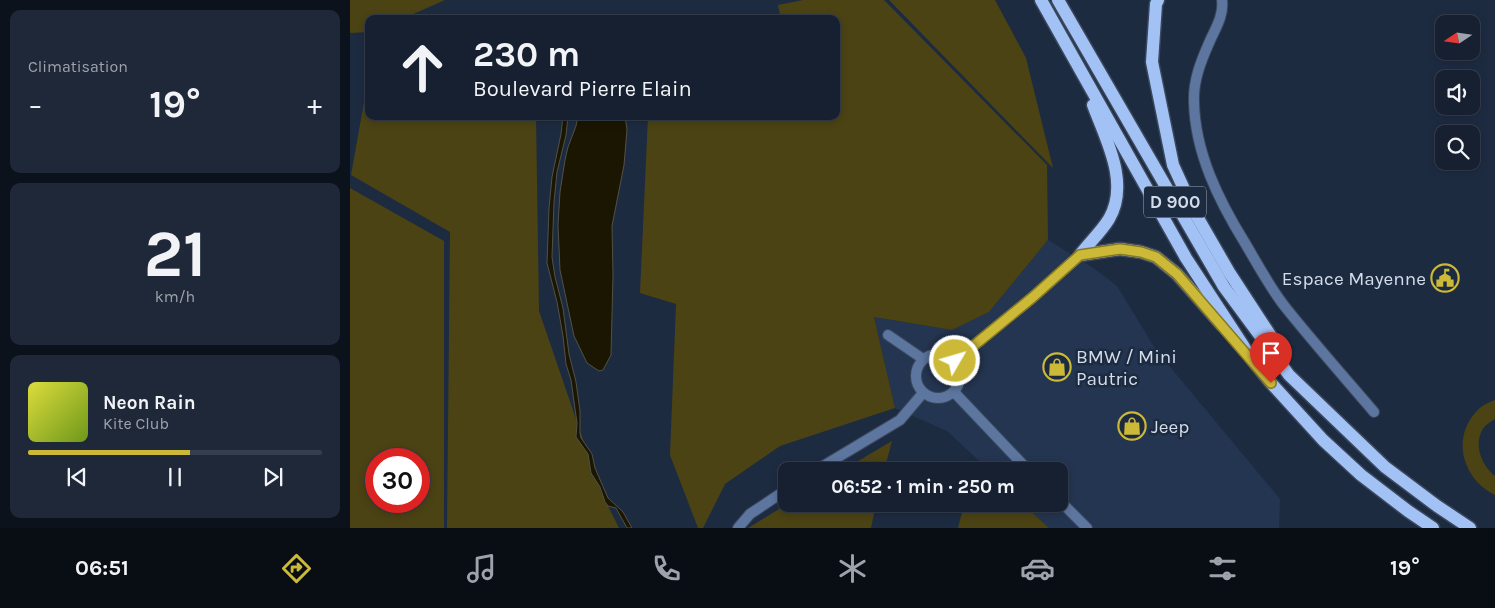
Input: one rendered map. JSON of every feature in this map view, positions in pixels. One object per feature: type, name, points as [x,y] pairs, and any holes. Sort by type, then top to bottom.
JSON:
[{"type":"main road","name":"D 900","points":[[1041,0],[1186,258],[1252,359],[1271,383],[1323,440],[1361,475],[1408,512],[1433,528]]},
{"type":"main road","name":"D 900","points":[[1058,0],[1224,287],[1289,375],[1385,467],[1470,528]]},
{"type":"main road","points":[[1158,0],[1156,4],[1152,62],[1173,165],[1195,213],[1307,393]]},
{"type":"main road","points":[[1080,255],[1109,218],[1118,192],[1114,164],[1081,71]]},
{"type":"main road","points":[[1080,255],[1120,249],[1141,252],[1156,257],[1177,274],[1252,359]]},
{"type":"street","points":[[1222,1],[1220,20],[1208,44],[1196,76],[1194,100],[1196,125],[1202,156],[1226,212],[1268,282],[1285,307],[1374,412]]},
{"type":"street","points":[[955,361],[1033,297],[1080,255]]},
{"type":"street","points":[[888,334],[923,359]]},
{"type":"street","points":[[943,354],[950,356],[955,361],[959,367],[960,380],[954,392],[942,398],[923,393],[918,387],[916,372],[918,365],[923,359],[929,355],[943,354]]},
{"type":"street","points":[[954,392],[1020,462]]},
{"type":"street","points":[[829,462],[900,420],[923,393]]},
{"type":"street","points":[[738,528],[750,514],[778,495]]},
{"type":"street","points":[[1068,509],[1087,528]]},
{"type":"shaded area","points":[[350,0],[445,0],[411,15],[365,15],[365,32],[350,33]]},
{"type":"shaded area","points":[[803,0],[884,0],[1047,165],[1048,240],[989,312],[952,330],[874,317],[895,408],[780,446],[725,484],[703,528],[698,528],[670,455],[676,304],[640,293],[648,120],[840,120],[840,15],[780,15],[778,5]]},
{"type":"shaded area","points":[[889,0],[995,0],[1026,58],[1053,168]]},
{"type":"shaded area","points":[[364,102],[365,120],[536,120],[539,311],[601,492],[619,528],[447,528],[450,232],[351,175]]},
{"type":"shaded area","points":[[563,120],[568,120],[557,172],[552,257],[563,308],[569,354],[576,382],[580,411],[580,433],[581,438],[592,454],[595,468],[608,498],[623,512],[632,528],[627,528],[616,508],[608,506],[605,502],[600,487],[591,473],[588,454],[576,437],[577,423],[571,380],[566,364],[557,302],[547,263],[552,177]]},
{"type":"shaded area","points":[[577,120],[626,120],[627,130],[624,165],[612,226],[611,355],[603,370],[599,371],[587,363],[574,336],[560,270],[558,225],[560,192],[568,147]]},
{"type":"shaded area","points":[[350,188],[444,241],[444,528],[350,528]]},
{"type":"shaded area","points":[[1048,240],[1095,269],[1117,286],[1156,350],[1280,499],[1279,528],[1049,528],[1032,512],[1068,512],[1068,462],[980,462],[947,431],[895,408],[874,317],[952,330],[989,312]]},
{"type":"shaded area","points":[[1495,400],[1495,419],[1485,426],[1481,432],[1479,446],[1482,460],[1495,476],[1495,495],[1474,478],[1467,467],[1463,442],[1465,430],[1471,418],[1481,407]]},
{"type":"shaded area","points":[[892,441],[886,462],[856,462]]},
{"type":"shaded area","points":[[778,510],[778,512],[874,512],[871,528],[748,528]]},
{"type":"shaded area","points":[[962,512],[1032,512],[1049,528],[958,528]]},
{"type":"place","name":"Espace Mayenne","points":[[1445,278]]},
{"type":"place","name":"BMW / Mini Pautric","points":[[1057,367]]},
{"type":"place","name":"Jeep","points":[[1132,426]]},
{"type":"route","points":[[955,361],[993,331],[1080,255],[1120,249],[1141,252],[1156,257],[1177,274],[1271,383]]}]
